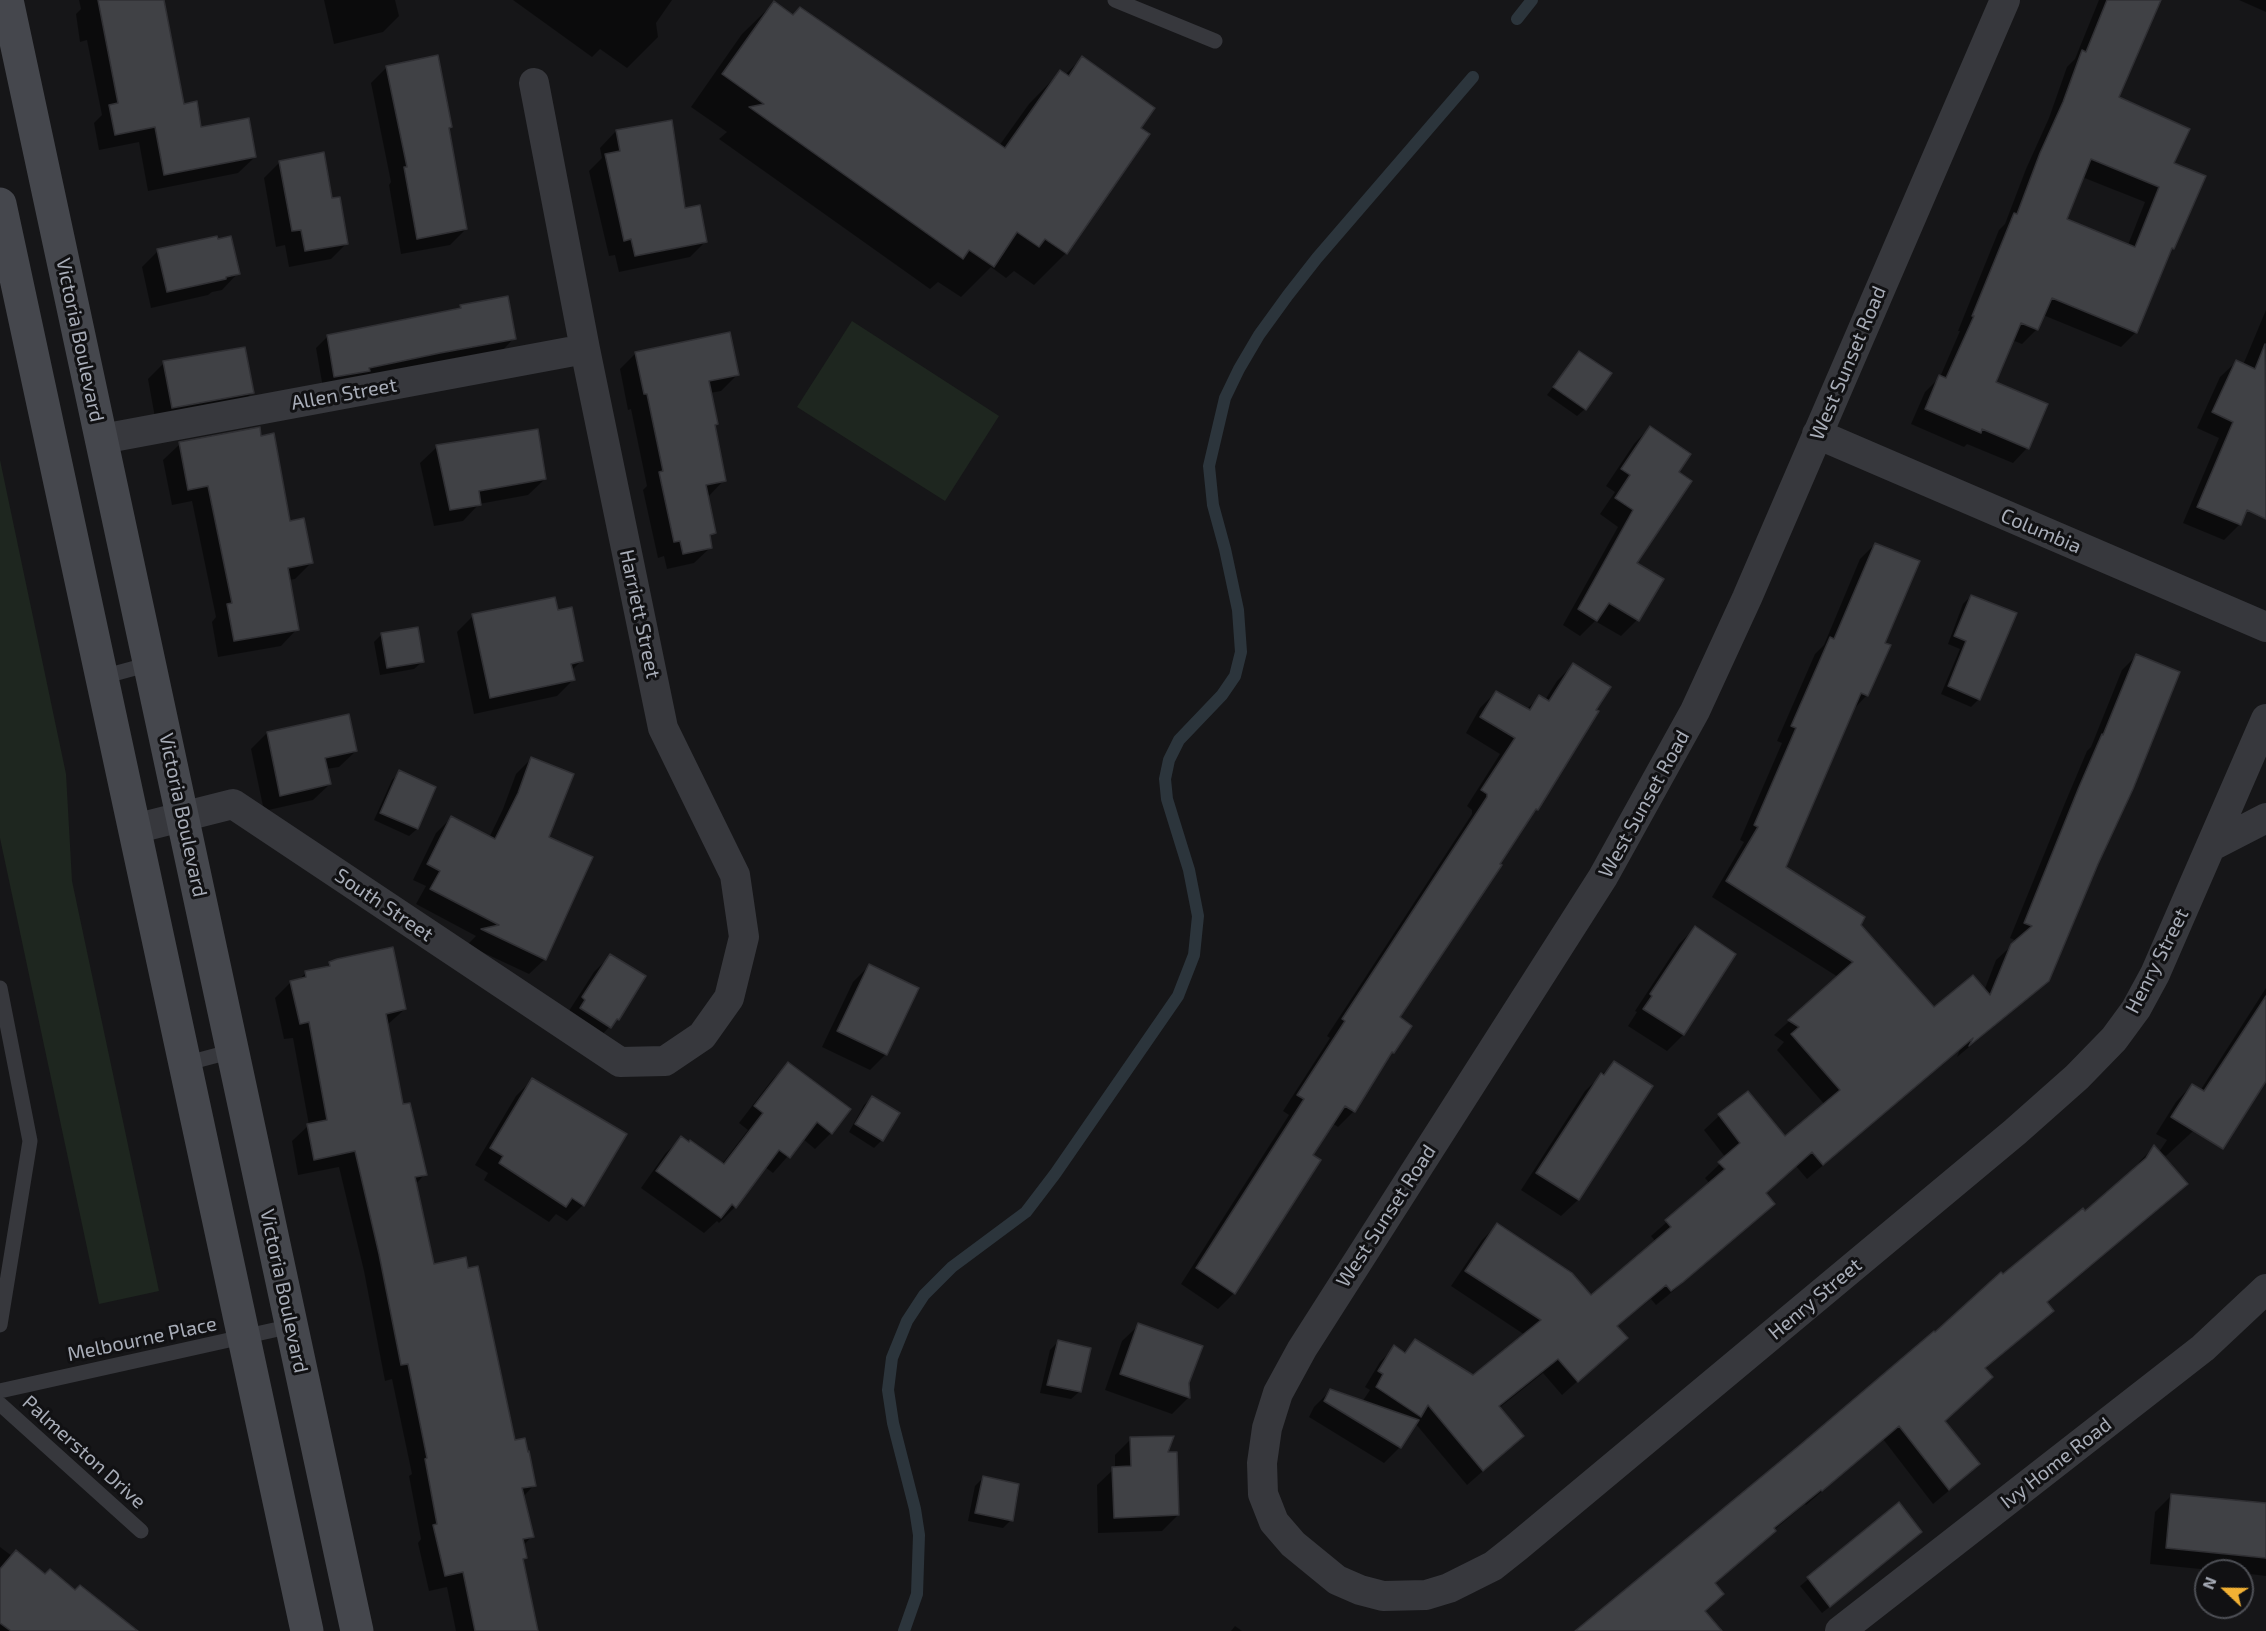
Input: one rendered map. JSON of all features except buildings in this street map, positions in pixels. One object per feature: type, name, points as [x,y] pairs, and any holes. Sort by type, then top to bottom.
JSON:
[{"type":"main road","name":"Victoria Boulevard","points":[[7,0],[357,1631]]},
{"type":"main road","points":[[0,204],[307,1631]]},
{"type":"street","name":"West Sunset Road","points":[[1312,1561],[1274,1522],[1263,1494],[1262,1463],[1267,1428],[1278,1393],[1302,1348],[1603,878],[1700,701],[1747,598],[2005,0]]},
{"type":"street","name":"Harriett Street","points":[[534,83],[585,349],[663,728],[735,875],[744,937],[729,998],[702,1036],[664,1061],[620,1062]]},
{"type":"street","name":"Allen Street","points":[[102,439],[585,349]]},
{"type":"street","name":"Columbia","points":[[1817,434],[2266,627]]},
{"type":"street","name":"Henry Street","points":[[1312,1561],[1337,1580],[1360,1590],[1383,1596],[1407,1597],[1426,1595],[1449,1588],[1493,1566],[2015,1132],[2077,1077],[2114,1039],[2136,1009],[2155,974],[2266,719]]},
{"type":"street","name":"South Street","points":[[134,829],[233,804],[620,1062]]},
{"type":"street","points":[[2212,846],[2266,818]]},
{"type":"street","name":"Ivy Home Road","points":[[1840,1631],[2204,1348],[2266,1290]]},
{"type":"lane","points":[[1115,0],[1215,41]]},
{"type":"lane","points":[[102,677],[150,664]]},
{"type":"lane","points":[[0,988],[30,1141],[0,1325]]},
{"type":"lane","points":[[184,1064],[233,1051]]},
{"type":"lane","name":"Melbourne Place","points":[[0,1391],[292,1326]]},
{"type":"lane","name":"Palmerston Drive","points":[[0,1404],[141,1531]]},
{"type":"shaded area","points":[[852,321],[999,416],[945,501],[797,407]]},
{"type":"shaded area","points":[[0,460],[66,774],[72,881],[159,1291],[99,1304],[0,838]]},
{"type":"waterway","points":[[1517,19],[1532,0]]},
{"type":"waterway","points":[[904,1631],[917,1594],[919,1535],[915,1509],[893,1423],[888,1390],[892,1358],[907,1321],[924,1295],[952,1267],[1026,1212],[1055,1174],[1178,996],[1194,955],[1198,916],[1189,870],[1167,799],[1165,779],[1169,760],[1179,740],[1222,695],[1235,676],[1241,652],[1238,610],[1213,505],[1209,466],[1225,398],[1259,335],[1288,295],[1317,258],[1473,77]]}]
